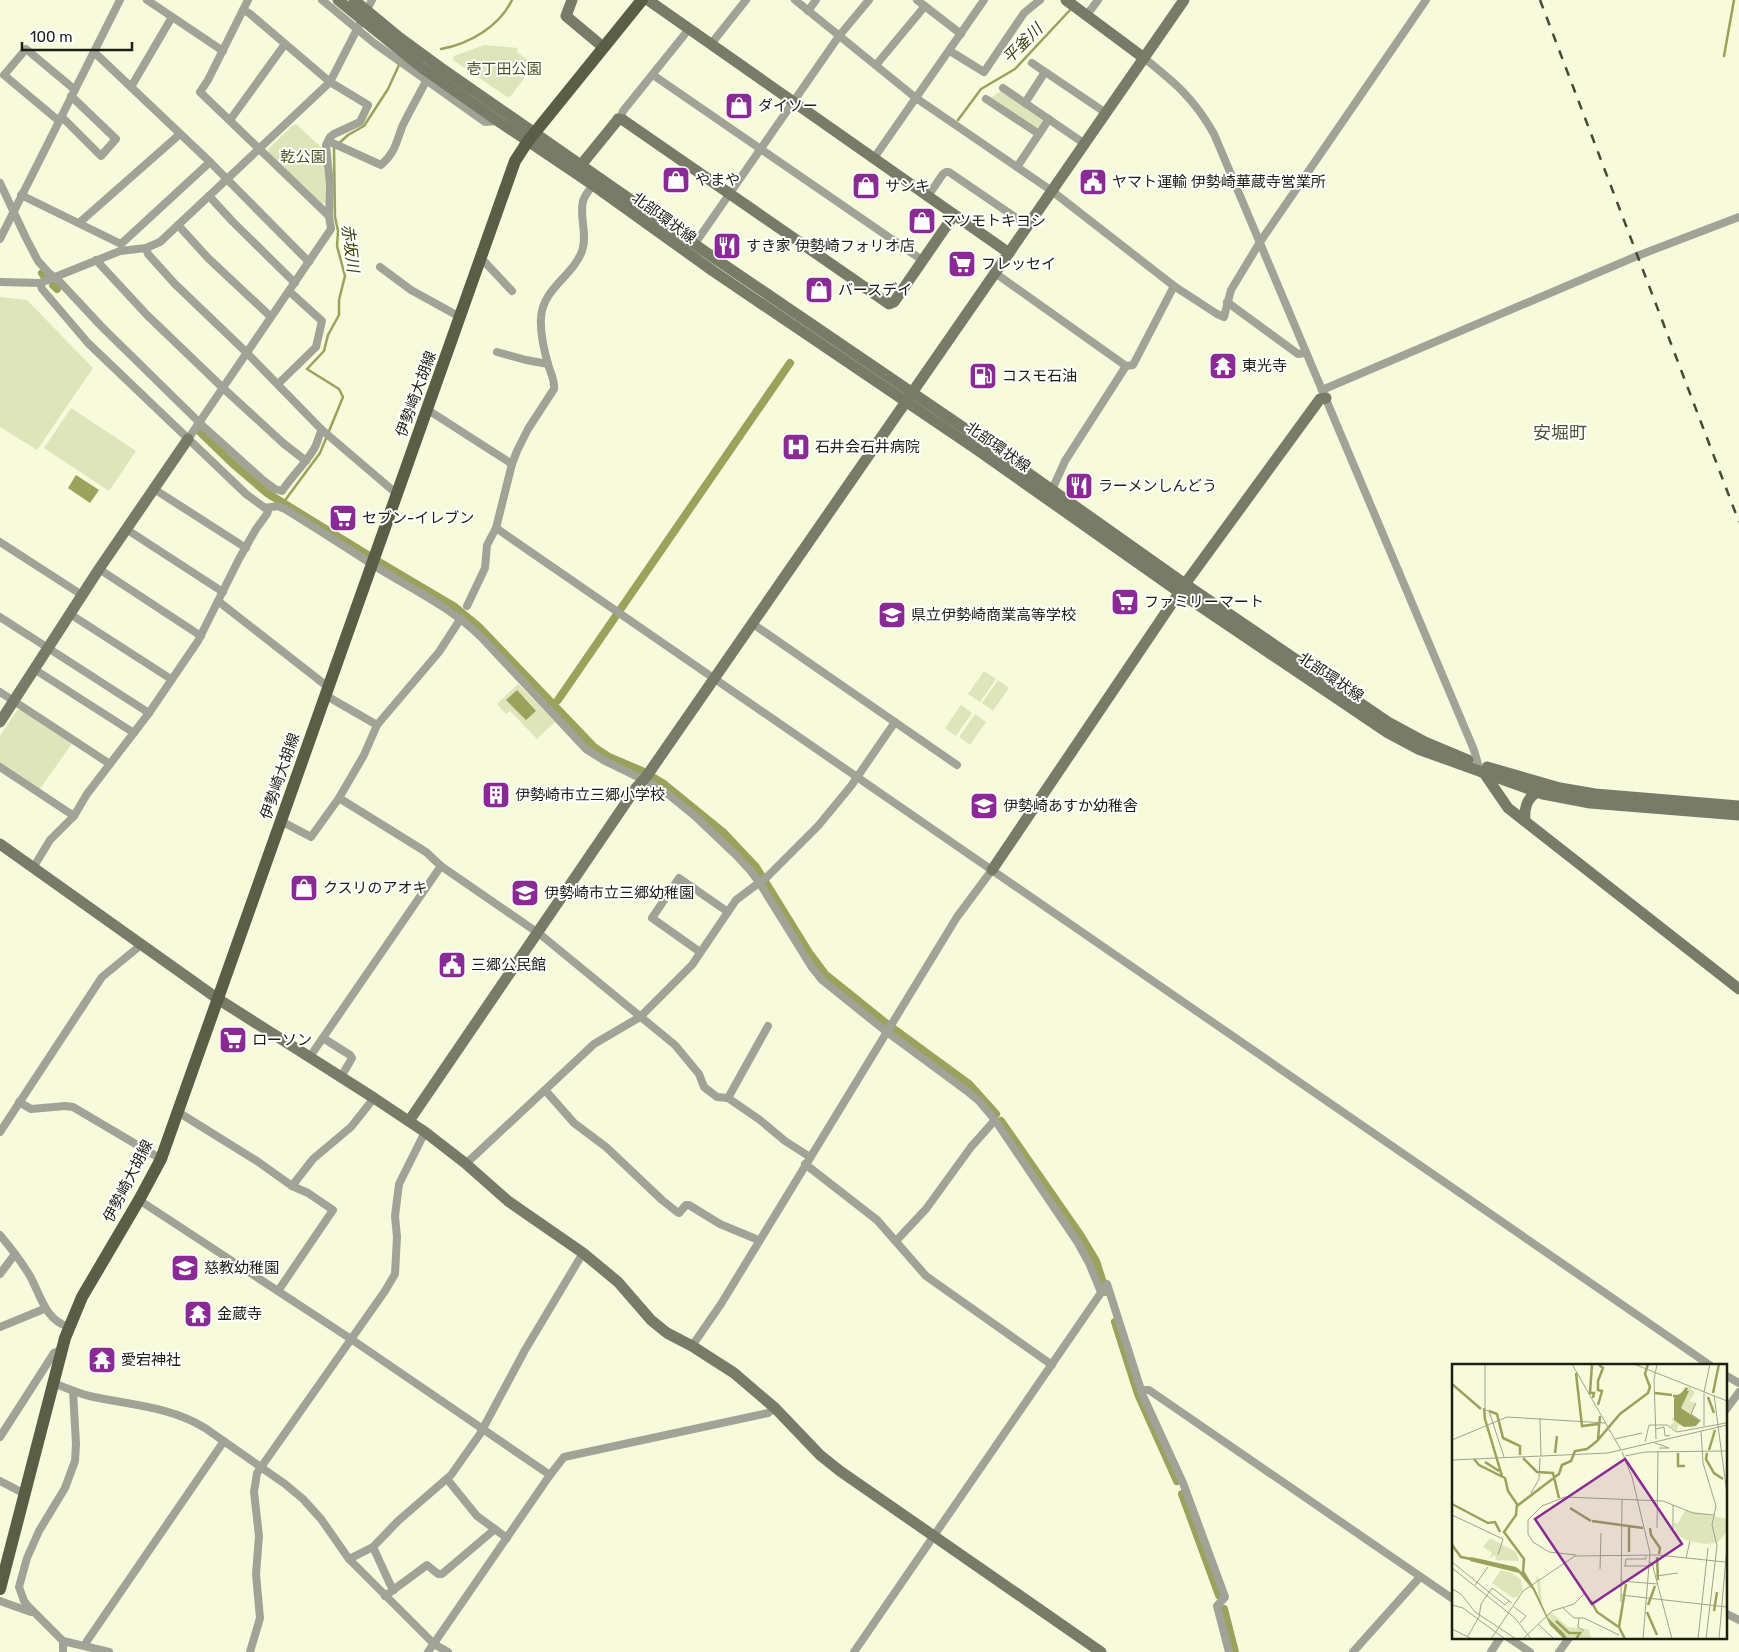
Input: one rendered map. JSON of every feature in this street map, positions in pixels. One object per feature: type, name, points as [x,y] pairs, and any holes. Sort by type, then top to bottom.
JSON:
[{"type":"main road","name":"伊勢崎大胡線","points":[[0,1589],[61,1350],[69,1327],[82,1297],[161,1159],[515,161],[531,137],[642,0]]},
{"type":"street","points":[[0,239],[120,0]]},
{"type":"street","points":[[147,0],[223,51]]},
{"type":"street","points":[[248,0],[208,80],[200,92],[329,216]]},
{"type":"street","points":[[322,0],[364,15],[426,81],[485,122],[498,121]]},
{"type":"street","name":"北部環状線","points":[[338,0],[364,15],[441,68],[593,185],[713,271],[909,397]]},
{"type":"street","name":"北部環状線","points":[[354,0],[364,15],[421,67],[498,121],[581,165],[1388,733],[1418,749],[1537,792],[1590,803],[1689,807]]},
{"type":"street","points":[[572,0],[566,16],[603,47]]},
{"type":"street","points":[[648,0],[1009,253]]},
{"type":"street","points":[[711,44],[746,0]]},
{"type":"street","points":[[795,0],[916,98],[1052,191],[1174,286],[1224,317],[1231,290],[1260,242],[1426,0]]},
{"type":"street","points":[[808,11],[816,0]]},
{"type":"street","points":[[694,244],[839,36],[869,0]]},
{"type":"street","points":[[917,0],[961,34]]},
{"type":"street","points":[[874,158],[984,0]]},
{"type":"street","points":[[950,50],[984,72],[1024,13],[1040,0]]},
{"type":"street","points":[[1083,13],[1098,0]]},
{"type":"street","points":[[409,1121],[1184,0]]},
{"type":"street","points":[[1068,2],[1144,58],[1185,92],[1208,123],[1474,750],[1478,764],[1508,808],[1739,989]]},
{"type":"street","points":[[876,65],[924,6]]},
{"type":"street","points":[[0,722],[126,529],[331,229],[329,216],[330,184],[326,150],[328,141],[334,134],[360,122],[368,105],[330,82],[249,13],[243,10]]},
{"type":"street","points":[[0,282],[40,283],[120,251],[146,248],[160,242],[330,82],[364,15]]},
{"type":"street","points":[[131,87],[172,17]]},
{"type":"street","points":[[581,165],[620,119],[623,111],[689,29]]},
{"type":"street","points":[[230,120],[285,44]]},
{"type":"street","points":[[26,49],[73,92],[116,139],[101,156],[65,120],[60,119],[4,75],[26,49]]},
{"type":"street","points":[[94,52],[210,162],[309,262]]},
{"type":"street","points":[[1032,63],[1106,113]]},
{"type":"street","points":[[1025,103],[1045,72]]},
{"type":"street","points":[[653,74],[922,260]]},
{"type":"street","points":[[328,141],[381,165],[389,158],[398,143],[402,128],[426,81]]},
{"type":"street","points":[[1003,88],[1085,144]]},
{"type":"street","points":[[986,99],[1039,134]]},
{"type":"street","points":[[620,119],[889,304],[894,302],[954,216]]},
{"type":"street","points":[[1017,167],[1049,119]]},
{"type":"street","points":[[79,223],[180,134]]},
{"type":"street","points":[[22,194],[121,244],[210,162]]},
{"type":"street","points":[[928,196],[943,174],[949,172],[1028,226]]},
{"type":"street","points":[[0,182],[38,260],[54,278],[140,366],[200,423],[248,467],[279,491],[282,491],[294,473],[306,461],[317,445],[322,430]]},
{"type":"street","points":[[466,606],[484,572],[487,545],[496,528],[512,464],[522,440],[554,389],[541,326],[543,307],[554,287],[574,264],[582,250],[584,239],[583,203],[593,185]]},
{"type":"street","points":[[209,196],[295,283]]},
{"type":"street","points":[[692,1346],[721,1304],[958,917],[992,870],[1182,588],[1324,394],[1637,256],[1739,217]]},
{"type":"street","points":[[178,225],[208,258],[271,317]]},
{"type":"street","points":[[146,248],[148,254],[175,284],[246,352],[322,430],[397,494]]},
{"type":"street","points":[[481,258],[512,291]]},
{"type":"street","points":[[96,260],[146,315],[283,444],[306,461]]},
{"type":"street","points":[[380,267],[411,290],[460,317]]},
{"type":"street","points":[[995,273],[1126,366],[1133,365],[1174,286]]},
{"type":"street","points":[[40,283],[42,288],[88,343],[246,494],[260,505],[269,508],[278,506],[285,509],[461,618],[581,744],[605,761],[646,776],[696,816],[736,855],[759,882],[811,966],[822,980],[887,1032],[979,1101],[1078,1243],[1103,1290]]},
{"type":"street","points":[[278,384],[316,347],[322,321],[289,291]]},
{"type":"street","points":[[1227,302],[1298,354],[1306,353]]},
{"type":"street","points":[[497,352],[548,364]]},
{"type":"street","points":[[1049,494],[1065,461],[1126,366]]},
{"type":"street","points":[[428,410],[512,464]]},
{"type":"street","points":[[154,489],[246,548]]},
{"type":"street","points":[[33,868],[50,840],[74,816],[87,794],[149,713],[201,636],[218,600],[269,508]]},
{"type":"street","points":[[496,528],[1708,1364]]},
{"type":"street","points":[[126,529],[223,592]]},
{"type":"street","points":[[0,542],[82,595]]},
{"type":"street","points":[[99,570],[201,636]]},
{"type":"street","name":"北部環状線","points":[[1182,588],[1388,722],[1425,742],[1478,764],[1573,791],[1689,807]]},
{"type":"street","points":[[218,600],[327,691],[377,725]]},
{"type":"street","points":[[70,614],[171,679]]},
{"type":"street","points":[[0,617],[149,713]]},
{"type":"street","points":[[281,820],[311,837],[339,798],[364,755],[377,725],[439,652],[461,618]]},
{"type":"street","points":[[753,624],[957,765]]},
{"type":"street","points":[[34,669],[134,733]]},
{"type":"street","points":[[0,692],[110,764]]},
{"type":"street","points":[[465,1163],[594,1044],[640,1017],[692,965],[736,900],[768,876],[818,826],[857,778],[895,722]]},
{"type":"street","points":[[0,767],[74,816]]},
{"type":"street","points":[[1525,821],[1524,812],[1527,801],[1537,792]]},
{"type":"street","points":[[339,798],[426,852],[441,866],[538,932],[675,1045],[699,1074],[704,1088],[717,1097],[728,1098],[760,1120],[877,1220],[926,1276],[1052,1365]]},
{"type":"street","points":[[1689,807],[1739,806]]},
{"type":"street","points":[[1689,807],[1739,815]]},
{"type":"street","points":[[0,844],[218,999],[425,1132],[465,1163],[508,1201],[583,1253],[618,1282],[650,1320],[667,1333],[692,1346],[734,1373],[775,1408],[820,1455],[834,1466],[1102,1652]]},
{"type":"street","points":[[309,1058],[441,866]]},
{"type":"street","points":[[700,952],[652,918],[679,878],[728,912]]},
{"type":"street","points":[[1,1128],[102,977],[141,945]]},
{"type":"street","points":[[728,1098],[768,1026]]},
{"type":"street","points":[[323,1038],[352,1058],[340,1077]]},
{"type":"street","points":[[545,1090],[574,1123],[606,1147],[677,1212],[679,1213],[686,1205],[690,1205],[720,1224],[759,1241]]},
{"type":"street","points":[[292,1186],[313,1159],[350,1128],[374,1098]]},
{"type":"street","points":[[19,1102],[31,1109],[73,1107],[161,1159]]},
{"type":"street","points":[[178,1112],[257,1161],[292,1186],[308,1193],[333,1210],[278,1291]]},
{"type":"street","points":[[896,1241],[926,1209],[971,1147],[994,1120]]},
{"type":"street","points":[[250,1652],[260,1618],[256,1574],[259,1536],[254,1482],[257,1473],[395,1274],[397,1237],[395,1216],[400,1184],[425,1132]]},
{"type":"street","points":[[139,1200],[350,1339],[550,1475]]},
{"type":"street","points":[[0,1235],[31,1279],[44,1309],[62,1325],[69,1327]]},
{"type":"street","points":[[349,1560],[373,1547],[398,1521],[447,1479],[483,1430],[524,1350],[583,1253]]},
{"type":"street","points":[[0,1274],[15,1254]]},
{"type":"street","points":[[854,1652],[1107,1284],[1142,1390],[1183,1483],[1225,1597],[1217,1606],[1229,1652]]},
{"type":"street","points":[[0,1327],[44,1309]]},
{"type":"street","points":[[0,1437],[54,1353],[61,1350]]},
{"type":"street","points":[[1726,1376],[1739,1383]]},
{"type":"street","points":[[53,1383],[73,1391],[174,1412],[197,1423],[224,1441],[294,1490],[313,1509],[349,1560],[434,1644],[448,1652]]},
{"type":"street","points":[[1142,1390],[1149,1390],[1452,1599]]},
{"type":"street","points":[[73,1391],[76,1444],[74,1467],[65,1488],[32,1544],[19,1587],[24,1600],[63,1641],[109,1652]]},
{"type":"street","points":[[1726,1410],[1739,1392]]},
{"type":"street","points":[[428,1652],[550,1475],[567,1456],[768,1413],[775,1408]]},
{"type":"street","points":[[85,1646],[224,1441]]},
{"type":"street","points":[[447,1479],[477,1516],[507,1538]]},
{"type":"street","points":[[0,1480],[25,1494]]},
{"type":"street","points":[[385,1596],[427,1565],[438,1574],[442,1574],[495,1529]]},
{"type":"street","points":[[373,1547],[394,1590]]},
{"type":"street","points":[[1352,1652],[1420,1577]]},
{"type":"street","points":[[0,1601],[36,1614]]},
{"type":"street","points":[[1726,1614],[1739,1620]]},
{"type":"street","points":[[1491,1652],[1499,1640]]},
{"type":"street","points":[[1513,1640],[1530,1652]]},
{"type":"street","points":[[1559,1652],[1568,1640]]},
{"type":"street","points":[[63,1641],[64,1652]]},
{"type":"green space","name":"壱丁田公園","points":[[484,45],[518,48],[517,52],[533,64],[511,96],[507,97],[453,60],[454,56]]},
{"type":"green space","points":[[1002,90],[1043,119],[1044,122],[1037,130],[991,98]]},
{"type":"green space","name":"乾公園","points":[[296,124],[322,148],[326,180],[325,202],[322,205],[268,152],[269,148]]},
{"type":"green space","points":[[0,297],[27,300],[93,368],[37,450],[0,427]]},
{"type":"green space","points":[[71,408],[136,451],[109,491],[44,448]]},
{"type":"green space","points":[[984,671],[996,679],[980,702],[968,694]]},
{"type":"green space","points":[[998,680],[1009,688],[993,711],[982,703]]},
{"type":"green space","points":[[518,684],[555,722],[537,739],[510,711],[506,714],[497,704]]},
{"type":"green space","points":[[961,705],[972,713],[956,736],[945,728]]},
{"type":"green space","points":[[17,710],[22,710],[73,742],[40,789],[0,764],[0,736]]},
{"type":"green space","points":[[975,714],[986,722],[970,745],[959,737]]},
{"type":"shaded area","points":[[76,475],[99,490],[90,503],[68,488]]},
{"type":"shaded area","points":[[517,690],[536,711],[526,720],[506,700]]},
{"type":"waterway","name":"赤坂川","points":[[441,49],[452,47],[482,33],[499,18],[512,0]]},
{"type":"waterway","points":[[1724,56],[1734,0]]},
{"type":"waterway","name":"平釜川","points":[[958,120],[981,89],[1015,69],[1071,9]]},
{"type":"waterway","name":"赤坂川","points":[[283,503],[320,453],[343,397],[339,389],[307,369],[324,351],[328,335],[339,315],[339,300],[345,276],[337,246],[334,148],[348,135],[364,126],[388,89],[399,65]]},
{"type":"waterway","points":[[53,285],[57,289]]},
{"type":"waterway","points":[[558,700],[790,363]]},
{"type":"waterway","name":"赤坂川","points":[[200,432],[267,493],[371,557]]},
{"type":"waterway","points":[[379,562],[455,607],[478,626],[594,747],[609,757],[642,771],[664,784],[723,832],[756,867],[810,954],[825,974],[887,1024],[969,1084],[996,1114]]},
{"type":"waterway","points":[[1001,1121],[1081,1236],[1096,1261],[1106,1292]]},
{"type":"waterway","points":[[1115,1322],[1138,1394],[1177,1481]]},
{"type":"waterway","points":[[1182,1494],[1219,1595]]},
{"type":"waterway","points":[[1224,1609],[1235,1652]]},
{"type":"railway","points":[[1540,0],[1739,522]]},
{"type":"place","name":"ダイソー","points":[[739,106]]},
{"type":"place","name":"やまや","points":[[676,180]]},
{"type":"place","name":"ヤマト運輸 伊勢崎華蔵寺営業所","points":[[1093,182]]},
{"type":"place","name":"サンキ","points":[[866,186]]},
{"type":"place","name":"マツモトキヨシ","points":[[922,221]]},
{"type":"place","name":"すき家 伊勢崎フォリオ店","points":[[727,246]]},
{"type":"place","name":"フレッセイ","points":[[962,264]]},
{"type":"place","name":"バースデイ","points":[[819,290]]},
{"type":"place","name":"東光寺","points":[[1223,366]]},
{"type":"place","name":"コスモ石油","points":[[983,376]]},
{"type":"place","name":"石井会石井病院","points":[[796,447]]},
{"type":"place","name":"ラーメンしんどう","points":[[1079,486]]},
{"type":"place","name":"セブン-イレブン","points":[[343,518]]},
{"type":"place","name":"ファミリーマート","points":[[1125,602]]},
{"type":"place","name":"県立伊勢崎商業高等学校","points":[[892,615]]},
{"type":"place","name":"伊勢崎市立三郷小学校","points":[[496,795]]},
{"type":"place","name":"伊勢崎あすか幼稚舎","points":[[984,806]]},
{"type":"place","name":"クスリのアオキ","points":[[304,888]]},
{"type":"place","name":"伊勢崎市立三郷幼稚園","points":[[525,893]]},
{"type":"place","name":"三郷公民館","points":[[452,965]]},
{"type":"place","name":"ローソン","points":[[233,1040]]},
{"type":"place","name":"慈教幼稚園","points":[[185,1268]]},
{"type":"place","name":"金蔵寺","points":[[198,1314]]},
{"type":"place","name":"愛宕神社","points":[[102,1360]]},
{"type":"district","name":"安堀町","points":[[1560,433]]}]
